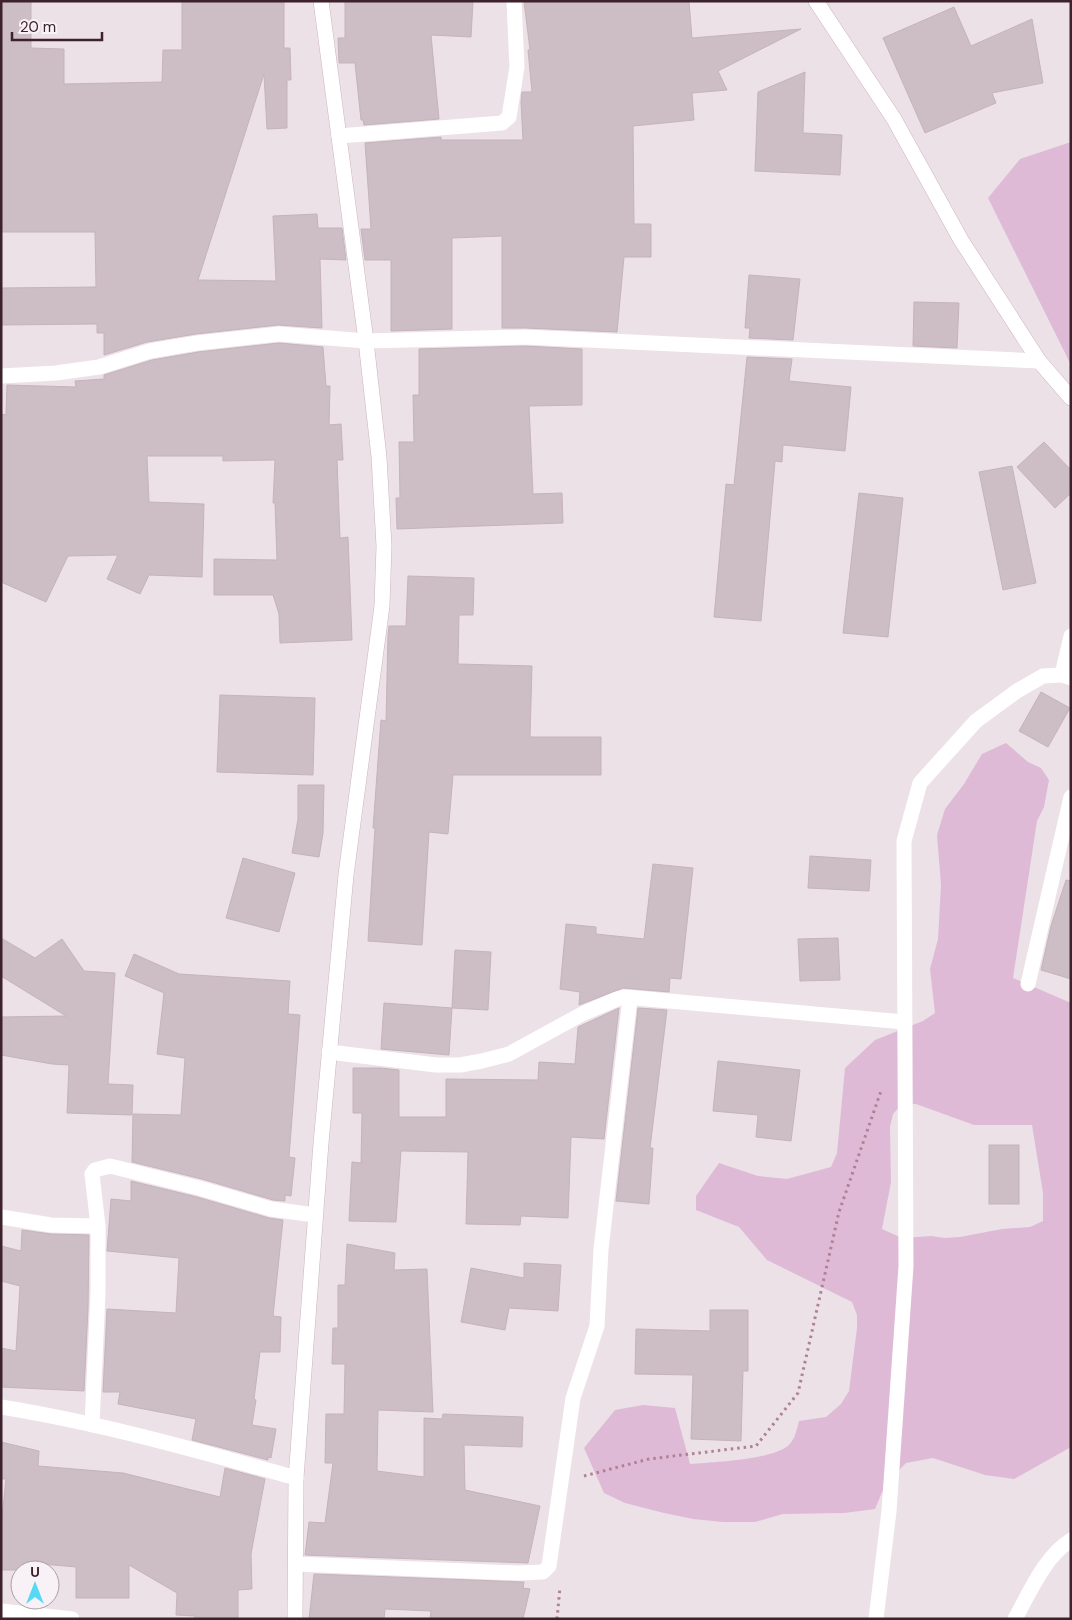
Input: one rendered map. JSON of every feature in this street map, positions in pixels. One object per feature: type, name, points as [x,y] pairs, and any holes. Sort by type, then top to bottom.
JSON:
[{"type":"street","points":[[295,1619],[296,1478],[315,1215],[347,866],[382,606],[384,546],[380,467],[366,341],[321,1]]},
{"type":"street","points":[[339,136],[502,123],[507,120],[517,67],[514,1]]},
{"type":"street","points":[[816,1],[894,119],[961,240],[1039,361],[1071,398]]},
{"type":"street","points":[[1,376],[56,373],[99,367],[150,351],[197,343],[279,334],[366,341],[525,337],[1039,361]]},
{"type":"street","points":[[876,1619],[889,1511],[906,1266],[904,841],[920,783],[976,721],[1017,691],[1043,676],[1066,676],[1071,636]]},
{"type":"street","points":[[1028,984],[1071,797]]},
{"type":"street","points":[[329,1052],[436,1065],[467,1063],[509,1054],[582,1014],[617,999],[630,998],[904,1022]]},
{"type":"street","points":[[296,1564],[518,1573],[543,1572],[549,1566],[573,1398],[597,1326],[601,1249],[630,998]]},
{"type":"street","points":[[92,1425],[98,1293],[98,1226],[92,1174],[95,1170],[110,1166],[199,1188],[271,1209],[315,1215]]},
{"type":"street","points":[[1,1217],[51,1225],[98,1226]]},
{"type":"street","points":[[1,1407],[148,1438],[296,1478]]},
{"type":"street","points":[[1015,1619],[1051,1558],[1071,1540]]},
{"type":"street","points":[[1,1611],[72,1619]]},
{"type":"path","points":[[577,1478],[649,1459],[756,1446],[798,1393],[839,1212],[882,1085]]},
{"type":"path","points":[[557,1619],[560,1579]]},
{"type":"shaded area","points":[[1071,142],[1071,365],[988,198],[1020,159]]},
{"type":"shaded area","points":[[1006,743],[1028,762],[1041,768],[1049,780],[1044,807],[1037,821],[1013,978],[1071,1003],[1071,1447],[1014,1479],[985,1475],[933,1458],[906,1463],[886,1483],[875,1509],[844,1513],[783,1514],[755,1522],[723,1522],[693,1519],[625,1503],[604,1493],[584,1448],[615,1410],[643,1405],[675,1408],[690,1464],[757,1457],[781,1450],[793,1440],[799,1421],[826,1417],[841,1404],[849,1391],[857,1328],[857,1315],[852,1302],[767,1260],[739,1227],[696,1210],[696,1196],[719,1163],[758,1176],[787,1179],[831,1167],[837,1153],[845,1068],[875,1040],[923,1021],[935,1013],[930,969],[938,939],[941,885],[937,835],[945,809],[964,784],[982,754]],"holes":[[[902,1104],[916,1104],[974,1125],[1032,1125],[1043,1193],[1043,1221],[1030,1227],[1002,1229],[945,1238],[931,1236],[902,1238],[882,1229],[891,1182],[890,1127],[893,1114]]]},
{"type":"building","points":[[1,1],[31,1],[31,48],[64,49],[64,84],[162,82],[163,50],[182,50],[182,1],[284,1],[284,48],[290,48],[291,80],[287,80],[287,128],[267,129],[264,74],[198,280],[276,281],[273,216],[317,214],[318,228],[342,228],[346,260],[320,259],[322,328],[278,325],[196,334],[147,342],[104,355],[104,333],[97,333],[97,324],[1,325],[1,288],[96,287],[95,232],[1,232]]},
{"type":"building","points":[[345,1],[473,1],[471,37],[431,35],[439,119],[364,125],[363,120],[361,120],[355,63],[339,63],[338,38],[345,38]]},
{"type":"building","points":[[524,1],[689,1],[692,38],[801,29],[718,71],[727,90],[692,93],[694,120],[633,126],[634,224],[651,224],[651,257],[624,257],[617,332],[502,328],[502,236],[452,238],[452,329],[391,331],[391,260],[365,260],[361,229],[371,229],[365,143],[441,137],[441,140],[523,140],[522,92],[532,92],[528,50],[530,50]]},
{"type":"building","points":[[954,7],[971,46],[1032,19],[1043,83],[992,93],[996,103],[925,133],[883,38]]},
{"type":"building","points":[[805,72],[803,133],[842,135],[840,175],[755,171],[758,92]]},
{"type":"building","points":[[749,275],[800,279],[793,340],[749,338],[750,328],[745,328]]},
{"type":"building","points":[[914,302],[959,303],[957,348],[913,346]]},
{"type":"building","points":[[279,343],[323,347],[326,386],[330,386],[329,425],[341,424],[343,460],[337,460],[340,538],[348,537],[352,640],[280,643],[279,614],[273,595],[214,595],[214,559],[277,560],[275,503],[273,503],[275,460],[223,461],[223,456],[147,456],[149,502],[204,504],[202,577],[149,575],[140,594],[107,579],[118,555],[68,556],[46,602],[1,582],[1,414],[6,415],[7,385],[76,387],[75,381],[104,379],[104,375],[152,360],[198,352]]},
{"type":"building","points":[[525,346],[582,349],[582,405],[529,406],[533,494],[562,493],[563,523],[397,529],[396,498],[400,498],[399,442],[414,442],[413,395],[419,395],[419,349]]},
{"type":"building","points":[[747,357],[792,359],[789,381],[851,387],[845,451],[783,445],[782,462],[775,461],[761,621],[714,617],[726,484],[734,485]]},
{"type":"building","points":[[1044,442],[1071,470],[1071,493],[1055,508],[1017,467]]},
{"type":"building","points":[[1012,466],[1036,583],[1003,590],[979,472]]},
{"type":"building","points":[[859,493],[903,498],[888,637],[843,633]]},
{"type":"building","points":[[408,576],[474,578],[473,615],[459,615],[458,664],[532,666],[530,737],[601,737],[601,775],[453,775],[448,834],[429,832],[422,945],[368,941],[375,828],[373,828],[381,720],[386,721],[388,635],[389,626],[406,626]]},
{"type":"building","points":[[1041,692],[1070,708],[1048,747],[1019,731]]},
{"type":"building","points":[[220,695],[315,698],[313,775],[217,772]]},
{"type":"building","points":[[298,785],[324,785],[323,833],[319,857],[292,853],[298,819]]},
{"type":"building","points":[[810,856],[871,860],[869,891],[808,888]]},
{"type":"building","points":[[243,858],[295,873],[279,932],[226,918]]},
{"type":"building","points":[[653,864],[693,868],[681,979],[670,978],[669,992],[623,988],[579,1005],[580,992],[560,989],[566,924],[596,927],[596,934],[644,939]]},
{"type":"building","points":[[1066,880],[1071,881],[1071,979],[1041,970],[1051,926]]},
{"type":"building","points":[[1,938],[35,958],[62,939],[84,971],[115,973],[108,1084],[133,1085],[132,1115],[67,1113],[69,1065],[1,1055],[1,1017],[66,1016],[1,976]]},
{"type":"building","points":[[838,938],[840,980],[800,981],[798,939]]},
{"type":"building","points":[[455,950],[491,952],[488,1010],[452,1008]]},
{"type":"building","points":[[134,954],[179,974],[290,981],[288,1014],[300,1015],[289,1157],[295,1158],[291,1196],[285,1195],[285,1201],[273,1200],[202,1179],[132,1162],[133,1114],[181,1115],[185,1058],[157,1054],[164,993],[125,976]]},
{"type":"building","points":[[384,1003],[452,1008],[449,1055],[381,1049]]},
{"type":"building","points":[[619,1008],[604,1139],[571,1137],[568,1218],[521,1216],[520,1225],[466,1224],[468,1152],[401,1151],[396,1222],[349,1221],[352,1162],[361,1163],[362,1113],[353,1113],[353,1068],[399,1070],[399,1117],[446,1117],[446,1079],[538,1080],[539,1062],[575,1064],[578,1027]]},
{"type":"building","points":[[638,1008],[667,1010],[650,1148],[653,1148],[649,1204],[616,1201]]},
{"type":"building","points":[[718,1061],[800,1070],[791,1141],[756,1137],[758,1115],[713,1111]]},
{"type":"building","points":[[989,1145],[1019,1145],[1019,1204],[989,1204]]},
{"type":"building","points":[[131,1181],[197,1197],[269,1218],[283,1220],[273,1316],[281,1317],[280,1352],[260,1352],[252,1425],[276,1429],[271,1458],[268,1457],[268,1460],[192,1440],[196,1419],[118,1404],[120,1392],[103,1392],[107,1309],[176,1313],[179,1258],[107,1251],[111,1199],[131,1201]]},
{"type":"building","points":[[22,1230],[51,1234],[89,1235],[84,1391],[1,1387],[1,1348],[16,1351],[20,1286],[1,1281],[1,1246],[21,1251]]},
{"type":"building","points":[[347,1244],[395,1253],[394,1270],[427,1269],[433,1412],[378,1410],[377,1471],[424,1477],[424,1418],[442,1419],[443,1414],[523,1417],[522,1447],[464,1445],[465,1490],[540,1506],[528,1563],[305,1555],[309,1522],[325,1523],[333,1463],[325,1463],[326,1414],[344,1414],[345,1364],[332,1364],[333,1328],[338,1328],[338,1285],[345,1285]]},
{"type":"building","points":[[524,1263],[561,1265],[558,1311],[509,1308],[505,1330],[461,1322],[471,1268],[524,1278]]},
{"type":"building","points":[[710,1310],[748,1310],[748,1371],[743,1371],[741,1441],[691,1439],[693,1375],[635,1374],[636,1329],[710,1331]]},
{"type":"building","points":[[1,1442],[39,1451],[38,1466],[123,1473],[220,1497],[225,1468],[265,1479],[251,1554],[252,1589],[238,1590],[238,1619],[195,1619],[195,1616],[176,1615],[177,1593],[129,1565],[129,1598],[76,1598],[76,1567],[60,1566],[60,1560],[10,1560],[10,1570],[1,1570],[1,1526],[6,1479],[1,1479]]},
{"type":"building","points":[[314,1574],[524,1582],[523,1588],[530,1589],[523,1619],[430,1619],[431,1611],[385,1609],[384,1619],[309,1619]]}]
